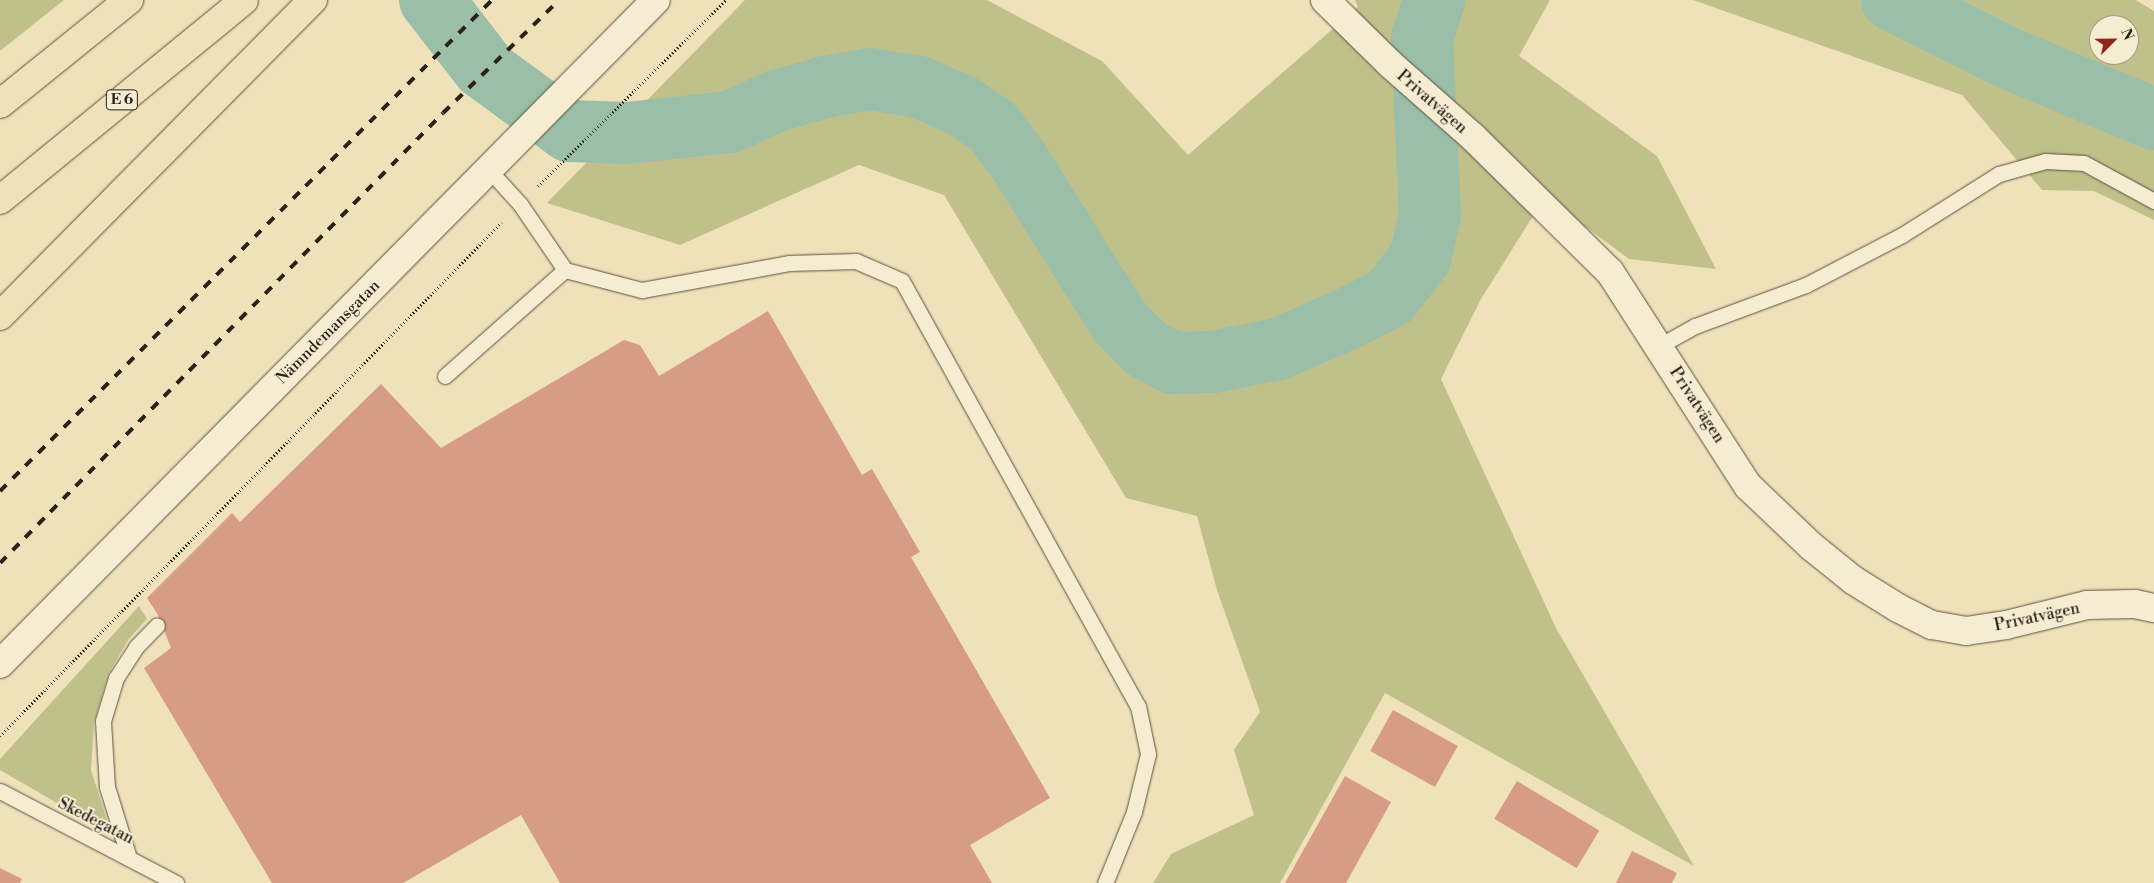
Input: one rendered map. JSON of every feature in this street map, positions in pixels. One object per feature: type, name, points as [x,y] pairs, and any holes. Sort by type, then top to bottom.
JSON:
[{"type":"highway","points":[[0,104],[129,0]]},
{"type":"highway","name":"E 6","points":[[0,200],[244,0]]},
{"type":"highway","points":[[0,316],[313,0]]},
{"type":"street","name":"Nämndemansgatan","points":[[0,664],[532,128],[656,0]]},
{"type":"street","name":"Privatvägen","points":[[1325,0],[1389,63],[1474,138],[1610,272],[1748,486],[1811,546],[1854,580],[1898,608],[1932,625],[1966,630],[2006,625],[2087,606],[2134,604],[2154,608]]},
{"type":"lane","points":[[1659,346],[1695,326],[1806,285],[1902,235],[1999,174],[2045,161],[2084,163],[2154,201]]},
{"type":"lane","points":[[489,170],[520,204],[565,270],[642,290],[789,263],[856,261],[902,281],[1138,706],[1148,754],[1134,812],[1105,883]]},
{"type":"lane","points":[[445,376],[565,270]]},
{"type":"lane","points":[[129,858],[107,787],[103,721],[116,678],[136,647],[157,625]]},
{"type":"lane","name":"Skedegatan","points":[[0,791],[176,883]]},
{"type":"path","points":[[0,736],[410,313],[726,0]]},
{"type":"green space","points":[[0,0],[64,0],[0,51]]},
{"type":"green space","points":[[745,0],[987,0],[1102,61],[1188,155],[1358,7],[1355,0],[1550,0],[1519,56],[1657,156],[1716,269],[1629,259],[1545,197],[1481,299],[1441,379],[1556,628],[1694,866],[1385,693],[1280,883],[1153,883],[1171,854],[1254,815],[1234,750],[1260,712],[1217,590],[1197,516],[1126,498],[944,195],[859,165],[680,245],[547,203]]},
{"type":"green space","points":[[1693,0],[2136,0],[2154,11],[2154,220],[2094,191],[2042,190],[1962,95]]},
{"type":"green space","points":[[139,606],[147,619],[128,640],[109,673],[94,723],[91,770],[107,820],[93,824],[0,770],[0,759]]},
{"type":"shaded area","points":[[412,0],[472,0],[523,66],[620,131],[608,158],[493,96]]},
{"type":"building","points":[[768,311],[862,475],[872,469],[920,552],[911,557],[1050,798],[970,845],[992,883],[560,883],[521,815],[403,883],[272,883],[144,668],[171,648],[158,615],[147,598],[232,513],[240,522],[381,384],[441,448],[624,340],[640,345],[659,376]]},
{"type":"building","points":[[1393,710],[1458,746],[1435,787],[1370,751]]},
{"type":"building","points":[[1345,776],[1391,802],[1346,883],[1285,883]]},
{"type":"building","points":[[1517,781],[1599,830],[1577,868],[1494,819]]},
{"type":"building","points":[[1632,851],[1677,873],[1672,883],[1616,883]]},
{"type":"building","points":[[0,868],[22,879],[20,883],[0,883]]},
{"type":"waterway","points":[[430,0],[483,68],[569,131],[627,133],[730,122],[776,101],[825,87],[870,79],[919,87],[962,106],[992,126],[1018,160],[1119,321],[1145,348],[1173,363],[1213,362],[1278,349],[1349,318],[1390,297],[1420,258],[1430,215],[1422,38],[1434,0]]},
{"type":"waterway","points":[[1892,0],[2008,58],[2154,119]]},
{"type":"railway","points":[[0,491],[492,0]]},
{"type":"railway","points":[[0,563],[443,113],[559,0]]}]
